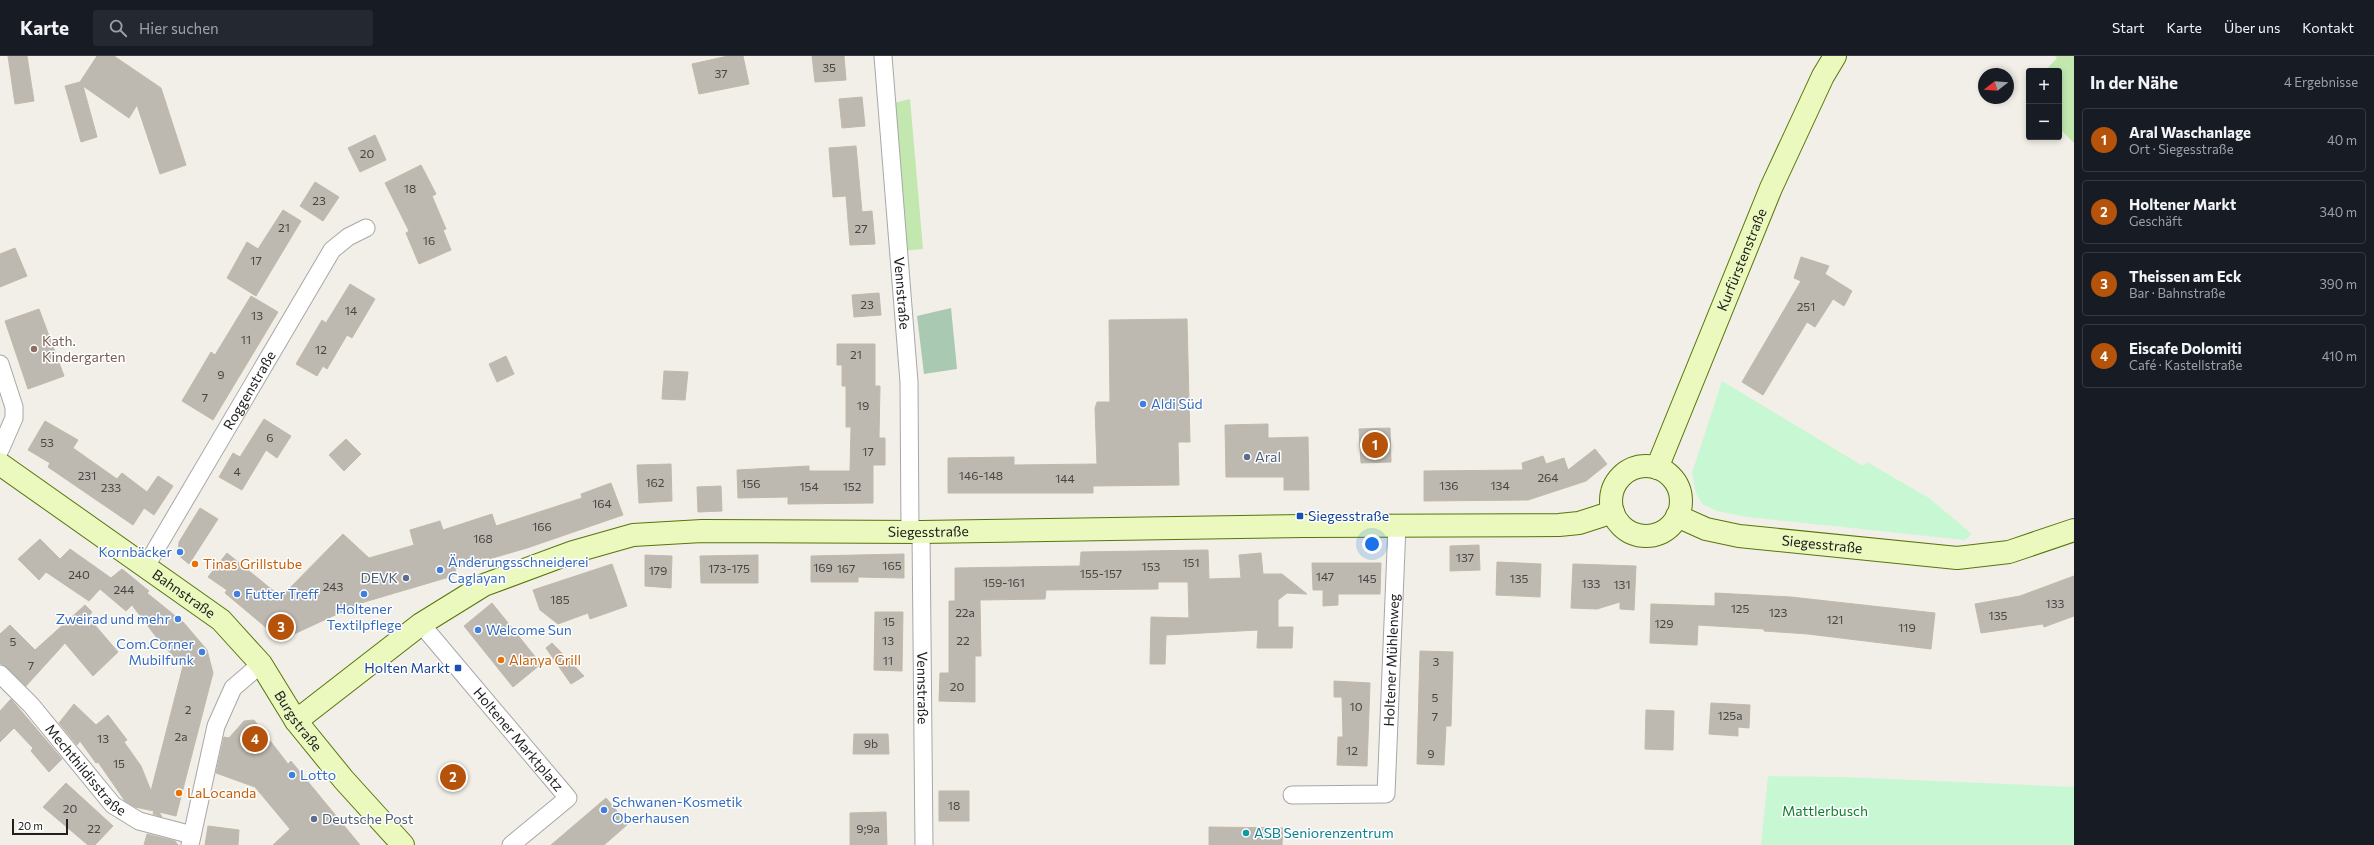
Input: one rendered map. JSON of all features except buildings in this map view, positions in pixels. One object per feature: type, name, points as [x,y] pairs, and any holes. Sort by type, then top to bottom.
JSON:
[{"type":"main road","name":"Kurfürstenstraße","points":[[1657,468],[1771,188],[1823,76],[1835,56]]},
{"type":"main road","name":"Bahnstraße","points":[[0,464],[221,620],[261,664]]},
{"type":"main road","points":[[1638,467],[1657,468],[1670,476],[1678,488],[1681,504],[1677,516],[1666,530],[1655,535],[1644,536],[1626,530],[1613,512],[1611,494],[1620,477],[1638,467]]},
{"type":"main road","name":"Siegesstraße","points":[[296,721],[420,624],[484,585],[573,552],[633,535],[702,531],[916,532],[1564,525],[1613,512]]},
{"type":"main road","name":"Siegesstraße","points":[[1677,516],[1706,529],[1739,536],[1969,558],[2010,552],[2074,530]]},
{"type":"main road","name":"Burgstraße","points":[[261,664],[296,721],[344,780],[403,845]]},
{"type":"street","name":"Vennstraße","points":[[882,56],[909,382],[916,532],[924,845]]},
{"type":"street","name":"Roggenstraße","points":[[146,566],[332,250],[348,237],[366,228]]},
{"type":"street","points":[[0,364],[14,407],[14,418],[0,450]]},
{"type":"street","name":"Holtener Mühlenweg","points":[[1292,795],[1386,794],[1397,526]]},
{"type":"street","name":"Holtener Marktplatz","points":[[420,624],[568,798],[511,845]]},
{"type":"street","points":[[191,840],[216,726],[233,688],[261,664]]},
{"type":"street","name":"Mechthildisstraße","points":[[0,674],[31,705],[113,805],[139,821],[191,840]]},
{"type":"green space","points":[[2055,56],[2074,56],[2074,143],[2062,131],[2062,68],[2048,68],[2057,58]]},
{"type":"green space","points":[[910,99],[923,249],[903,251],[890,104]]},
{"type":"green space","points":[[951,308],[957,369],[924,374],[917,316]]},
{"type":"green space","points":[[1722,381],[1863,466],[1867,462],[1929,498],[1972,534],[1965,540],[1747,517],[1717,511],[1702,504],[1696,493],[1692,473]]},
{"type":"green space","name":"Mattlerbusch","points":[[1768,776],[1843,777],[2074,787],[2074,845],[1761,845]]},
{"type":"place","name":"Kath. Kindergarten","points":[[34,349]]},
{"type":"place","name":"Aldi Süd","points":[[1143,404]]},
{"type":"place","name":"Aral Waschanlage","points":[[1375,445]]},
{"type":"place","name":"Aral","points":[[1247,457]]},
{"type":"place","name":"Siegesstraße","points":[[1300,516]]},
{"type":"place","name":"Kornbäcker","points":[[180,552]]},
{"type":"place","name":"Tinas Grillstube","points":[[195,564]]},
{"type":"place","name":"Änderungsschneiderei Caglayan","points":[[440,570]]},
{"type":"place","name":"DEVK","points":[[406,578]]},
{"type":"place","name":"Futter Treff","points":[[237,594]]},
{"type":"place","name":"Holtener Textilpflege","points":[[364,594]]},
{"type":"place","name":"Zweirad und mehr","points":[[178,619]]},
{"type":"place","name":"Theissen am Eck","points":[[281,627]]},
{"type":"place","name":"Welcome Sun","points":[[478,630]]},
{"type":"place","name":"Com.Corner Mubilfunk","points":[[202,652]]},
{"type":"place","name":"Alanya Grill","points":[[501,660]]},
{"type":"place","name":"Holten Markt","points":[[458,668]]},
{"type":"place","name":"Eiscafe Dolomiti","points":[[255,739]]},
{"type":"place","name":"Lotto","points":[[292,775]]},
{"type":"place","name":"Holtener Markt","points":[[453,777]]},
{"type":"place","name":"LaLocanda","points":[[179,793]]},
{"type":"place","name":"Schwanen-Kosmetik Oberhausen","points":[[604,810]]},
{"type":"place","name":"Deutsche Post","points":[[314,819]]},
{"type":"place","name":"ASB Seniorenzentrum","points":[[1246,833]]}]
